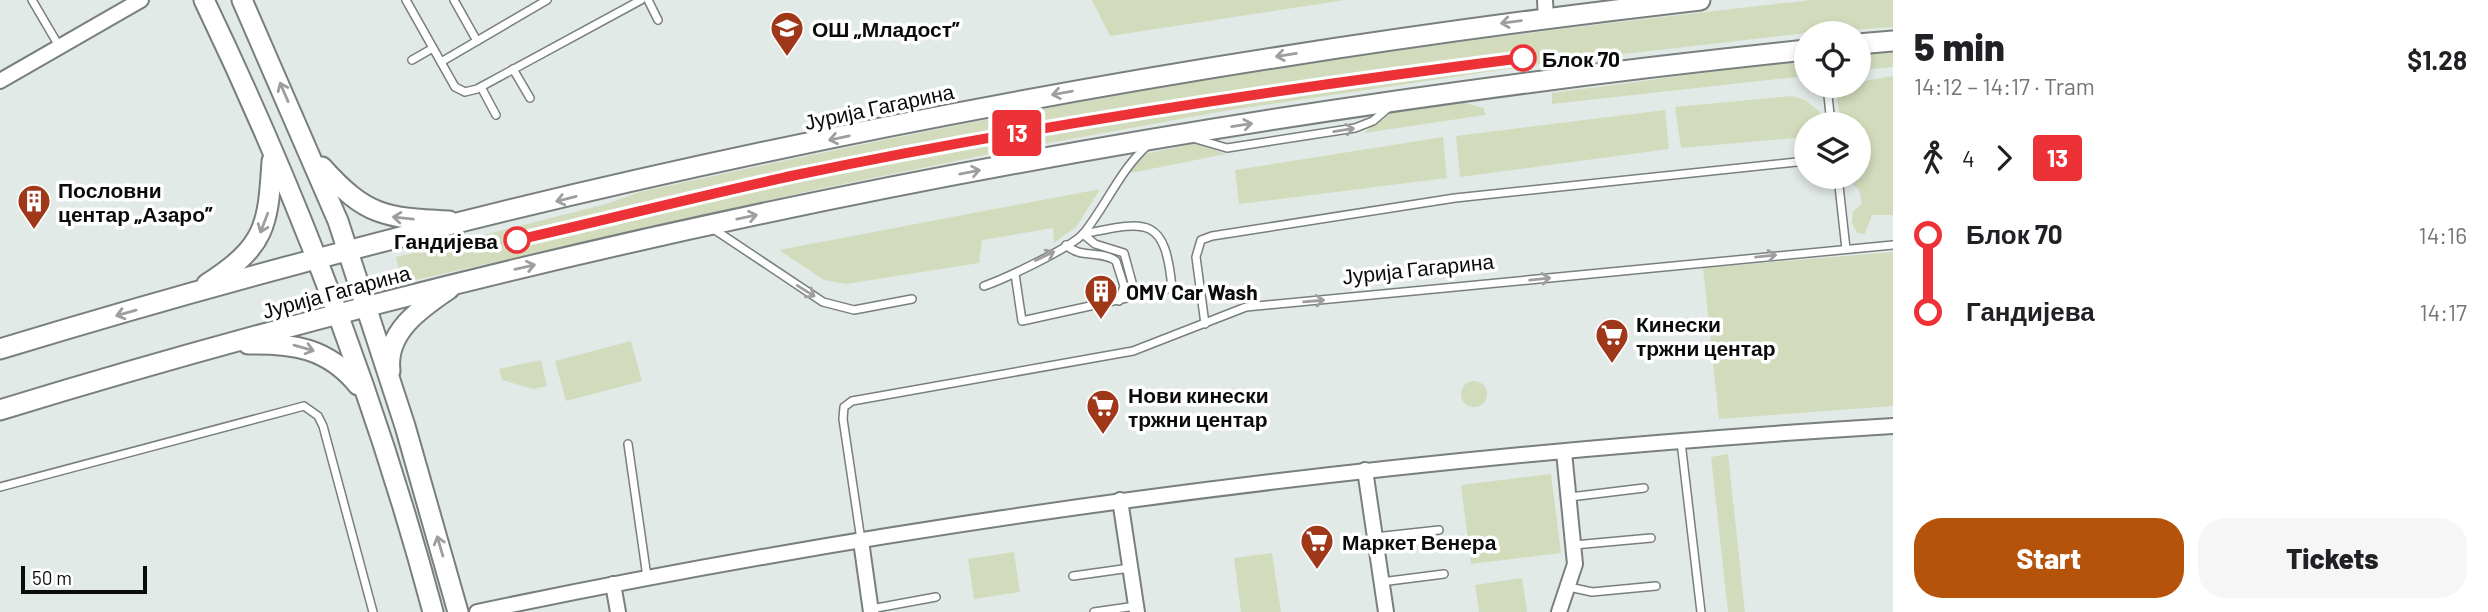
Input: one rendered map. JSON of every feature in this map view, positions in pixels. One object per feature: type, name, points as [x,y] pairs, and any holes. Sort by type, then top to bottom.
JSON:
[{"type":"main road","points":[[204,0],[317,260],[365,393],[433,612]]},
{"type":"main road","points":[[242,0],[311,155],[349,252],[458,612]]},
{"type":"main road","name":"Јурија Гагарина","points":[[0,349],[317,260],[471,222],[658,177],[1038,97],[1546,9],[1700,0]]},
{"type":"main road","points":[[1871,45],[1893,41]]},
{"type":"main road","name":"Јурија Гагарина","points":[[0,410],[336,313],[709,225],[943,177],[1182,134],[1395,101],[1794,55]]},
{"type":"main road","points":[[311,155],[340,187],[382,215],[471,222]]},
{"type":"main road","points":[[192,294],[240,259],[263,229],[268,215],[272,156]]},
{"type":"main road","points":[[392,387],[389,365],[400,330],[416,312],[459,283]]},
{"type":"main road","points":[[212,347],[262,344],[303,346],[342,367],[365,393]]},
{"type":"street","points":[[0,81],[141,0]]},
{"type":"street","points":[[477,612],[647,577],[1120,500],[1365,470],[1893,426]]},
{"type":"street","points":[[1559,612],[1575,564],[1564,452]]},
{"type":"street","points":[[1365,470],[1383,612]]},
{"type":"street","points":[[1120,500],[1136,609]]},
{"type":"street","name":"Јурија Гагарина","points":[[862,541],[871,610]]},
{"type":"street","points":[[613,584],[618,612]]},
{"type":"lane","points":[[32,0],[60,47]]},
{"type":"lane","points":[[406,0],[458,89],[469,92],[641,0]]},
{"type":"lane","points":[[454,0],[477,41]]},
{"type":"lane","points":[[441,62],[547,0]]},
{"type":"lane","points":[[648,0],[658,20]]},
{"type":"lane","points":[[412,60],[433,48]]},
{"type":"lane","points":[[513,69],[530,98]]},
{"type":"lane","points":[[481,87],[496,115]]},
{"type":"lane","points":[[1083,234],[1115,184],[1156,139]]},
{"type":"lane","points":[[1205,324],[1196,257],[1201,240],[1212,236],[1455,198],[1794,162]]},
{"type":"lane","points":[[1839,189],[1846,249]]},
{"type":"lane","points":[[984,286],[1015,274],[1083,234],[1133,224],[1143,226],[1162,239],[1168,254],[1172,288],[1022,321],[1015,274]]},
{"type":"lane","points":[[709,225],[823,302],[854,310],[912,299]]},
{"type":"lane","points":[[1083,234],[1096,244],[1126,256],[1136,297]]},
{"type":"lane","points":[[1066,245],[1076,252],[1107,256],[1116,261],[1124,286],[1119,301]]},
{"type":"lane","name":"Јурија Гагарина","points":[[862,541],[842,419],[848,404],[1133,351],[1246,307],[1893,245]]},
{"type":"lane","points":[[0,487],[304,406],[318,416],[323,426],[373,612]]},
{"type":"lane","points":[[1681,442],[1701,612]]},
{"type":"lane","points":[[628,444],[647,577]]},
{"type":"lane","points":[[1570,496],[1644,488]]},
{"type":"lane","points":[[1375,537],[1439,530]]},
{"type":"lane","points":[[1574,545],[1650,538]]},
{"type":"lane","points":[[1073,576],[1130,568]]},
{"type":"lane","points":[[1381,582],[1444,574]]},
{"type":"lane","points":[[1569,587],[1592,592],[1656,586]]},
{"type":"lane","points":[[871,610],[936,597]]},
{"type":"lane","points":[[1094,612],[1136,609]]},
{"type":"green space","points":[[1092,0],[1345,0],[1110,36]]},
{"type":"green space","points":[[1811,0],[1893,0],[1893,27],[1871,29],[1871,21],[1794,21],[1794,34],[1555,62],[1224,111],[1010,150],[819,189],[402,283],[396,257],[606,204],[640,192],[1056,106],[1308,63]]},
{"type":"green space","points":[[1893,50],[1893,67],[1871,69],[1871,51]]},
{"type":"green space","points":[[1794,61],[1794,77],[1552,104],[1552,93]]},
{"type":"green space","points":[[1893,76],[1893,215],[1872,215],[1865,234],[1857,233],[1852,223],[1853,211],[1862,204],[1859,189],[1871,189],[1871,112],[1839,112],[1837,98],[1871,98],[1871,80]]},
{"type":"green space","points":[[1791,96],[1805,100],[1820,112],[1794,112],[1794,138],[1681,148],[1675,107]]},
{"type":"green space","points":[[1461,102],[1484,108],[1485,115],[1364,133],[1389,112]]},
{"type":"green space","points":[[1665,110],[1669,149],[1460,177],[1456,136]]},
{"type":"green space","points":[[1443,137],[1447,178],[1239,204],[1235,170]]},
{"type":"green space","points":[[1197,143],[1226,154],[1126,174],[1145,154]]},
{"type":"green space","points":[[1100,189],[1077,226],[1054,243],[1053,228],[982,240],[979,263],[846,284],[824,280],[779,250]]},
{"type":"green space","points":[[1893,252],[1893,406],[1719,419],[1703,268]]},
{"type":"green space","points":[[631,341],[642,381],[566,401],[555,361]]},
{"type":"green space","points":[[541,360],[547,386],[533,389],[502,380],[499,369]]},
{"type":"green space","points":[[1474,381],[1483,385],[1487,394],[1483,403],[1474,407],[1465,403],[1461,394],[1465,385]]},
{"type":"green space","points":[[1728,454],[1745,612],[1728,612],[1711,457]]},
{"type":"green space","points":[[1551,474],[1561,553],[1471,564],[1461,485]]},
{"type":"green space","points":[[1014,552],[1020,592],[974,599],[968,559]]},
{"type":"green space","points":[[1272,553],[1281,612],[1241,612],[1234,558]]},
{"type":"green space","points":[[1522,578],[1527,612],[1479,612],[1475,585]]},
{"type":"tram line","name":"13","points":[[517,240],[794,176],[980,139],[1200,102],[1523,58]]},
{"type":"place","name":"ОШ „Младост”","points":[[787,58]]},
{"type":"place","name":"Блок 70","points":[[1523,58]]},
{"type":"place","name":"Пословни центар „Азаро”","points":[[34,231]]},
{"type":"place","name":"Гандијева","points":[[517,240]]},
{"type":"place","name":"OMV Car Wash","points":[[1101,321]]},
{"type":"place","name":"Кинески тржни центар","points":[[1612,365]]},
{"type":"place","name":"Нови кинески тржни центар","points":[[1103,436]]},
{"type":"place","name":"Маркет Венера","points":[[1317,571]]}]
